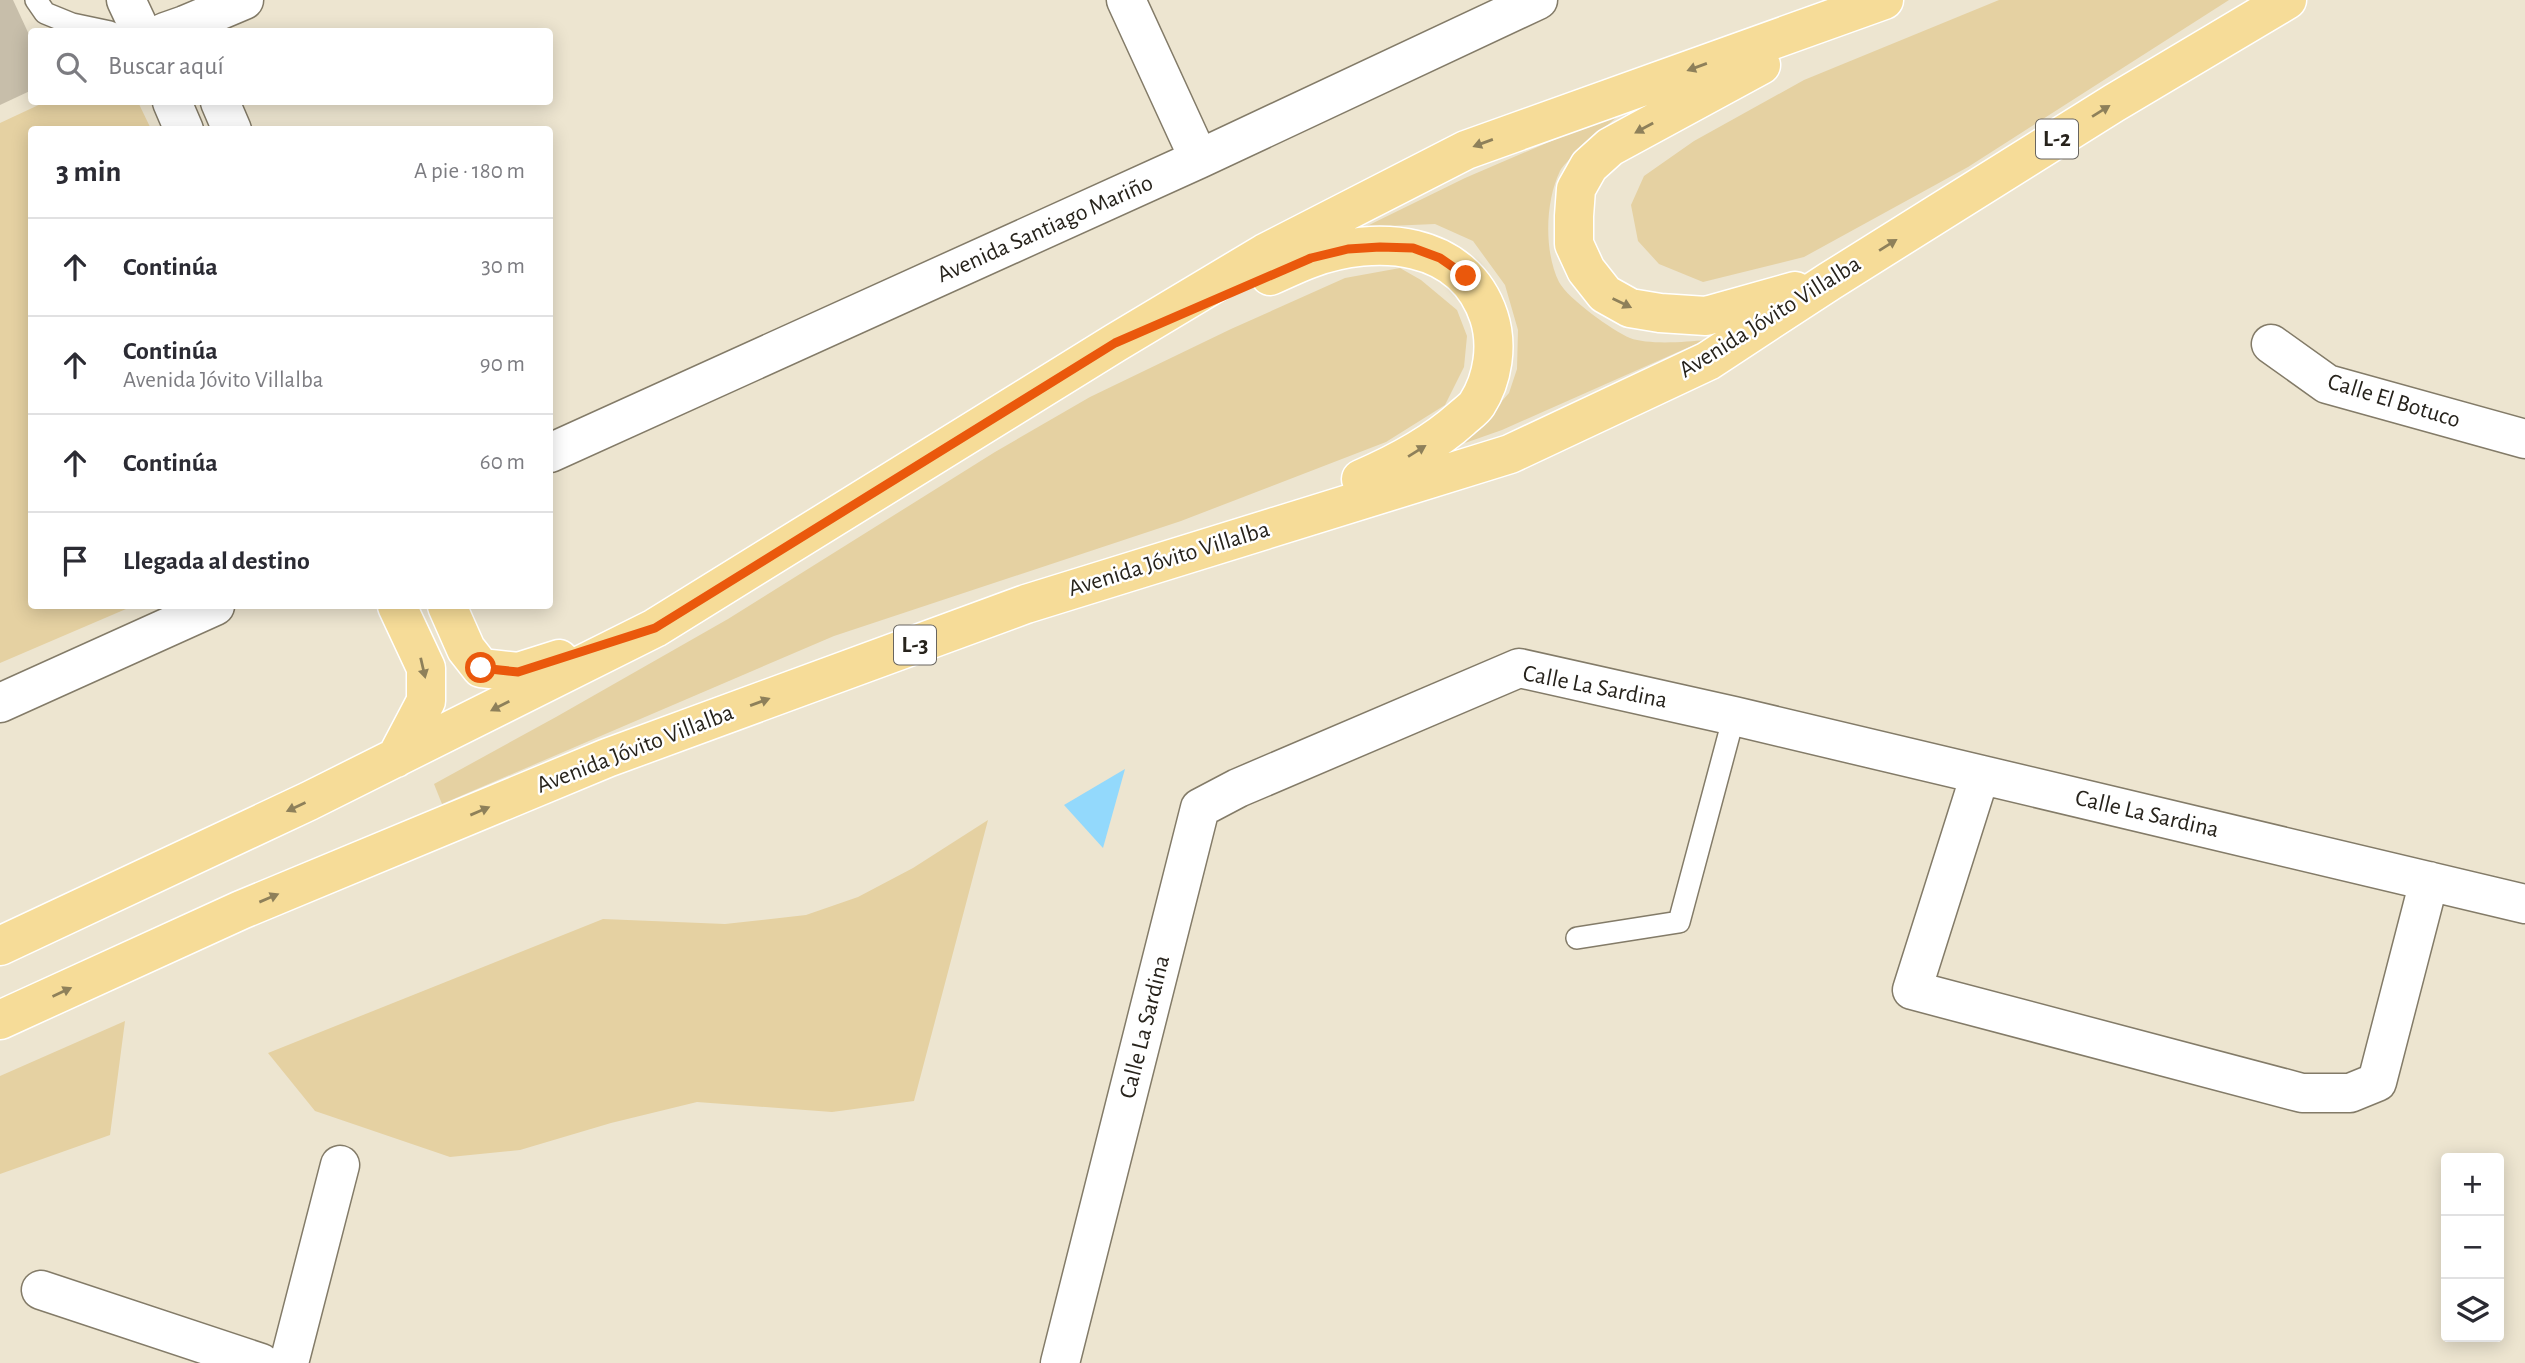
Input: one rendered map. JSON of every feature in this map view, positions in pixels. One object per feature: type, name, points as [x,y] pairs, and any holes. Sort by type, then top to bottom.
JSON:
[{"type":"main road","name":"Avenida Jóvito Villalba","points":[[0,1020],[241,910],[607,758],[1026,604],[1510,454],[1708,361],[2114,103],[2287,0]]},
{"type":"main road","points":[[1830,281],[1706,316],[1630,308],[1605,294],[1586,270],[1574,244],[1576,189],[1589,166],[1610,147],[1881,1]]},
{"type":"main road","points":[[0,946],[309,801],[655,628],[1265,253],[1465,149],[1881,1]]},
{"type":"main road","points":[[1115,343],[1311,258],[1348,249],[1413,248],[1440,258],[1466,276],[1484,302],[1493,330],[1494,363],[1477,405],[1443,435],[1399,463],[1199,549]]},
{"type":"main road","points":[[396,758],[426,701],[426,668],[398,609]]},
{"type":"main road","points":[[448,609],[466,649],[481,668],[518,672],[655,628]]},
{"type":"street","points":[[126,0],[139,28]]},
{"type":"street","points":[[178,22],[244,0]]},
{"type":"street","points":[[1125,0],[1199,159]]},
{"type":"street","name":"Avenida Santiago Mariño","points":[[553,452],[1199,159],[1538,0]]},
{"type":"street","points":[[173,105],[182,126]]},
{"type":"street","points":[[221,105],[230,126]]},
{"type":"street","name":"Calle El Botuco","points":[[2271,344],[2327,384],[2525,439]]},
{"type":"street","points":[[0,703],[208,609]]},
{"type":"street","name":"Calle La Sardina","points":[[1060,1363],[1200,808],[1238,788],[1519,668],[1734,716],[2525,904]]},
{"type":"street","points":[[1980,775],[1912,990],[2302,1093],[2350,1093],[2376,1082],[2428,881]]},
{"type":"street","points":[[289,1363],[340,1165]]},
{"type":"street","points":[[41,1290],[261,1363]]},
{"type":"lane","points":[[36,0],[45,13],[91,28]]},
{"type":"lane","points":[[1577,938],[1679,922],[1734,716]]},
{"type":"shaded area","points":[[1999,0],[2229,0],[1968,167],[1804,257],[1703,282],[1659,264],[1638,241],[1631,205],[1644,176],[1694,141],[1804,80]]},
{"type":"shaded area","points":[[39,105],[139,105],[150,126],[28,126],[28,609],[126,609],[0,663],[0,123]]},
{"type":"shaded area","points":[[1626,109],[1560,171],[1551,197],[1548,227],[1554,270],[1559,282],[1572,297],[1602,322],[1630,338],[1657,342],[1705,340],[1502,430],[1465,443],[1509,393],[1517,369],[1518,330],[1505,285],[1473,241],[1435,224],[1365,227],[1465,178]]},
{"type":"shaded area","points":[[1400,268],[1421,280],[1457,310],[1467,336],[1464,367],[1445,405],[1386,442],[1181,521],[834,636],[442,804],[434,784],[728,619],[995,452],[1090,397],[1345,278]]},
{"type":"shaded area","points":[[988,820],[914,1101],[832,1112],[697,1102],[611,1123],[520,1150],[450,1157],[315,1111],[268,1053],[603,919],[725,924],[806,915],[858,897],[913,868]]},
{"type":"shaded area","points":[[125,1021],[110,1135],[0,1174],[0,1076]]},
{"type":"water","points":[[1125,769],[1103,848],[1064,805]]},
{"type":"building","points":[[0,0],[13,0],[28,32],[28,92],[0,105]]},
{"type":"route","points":[[481,668],[518,672],[655,628],[1115,343],[1311,258],[1348,249],[1413,248],[1440,258],[1466,276]]}]
